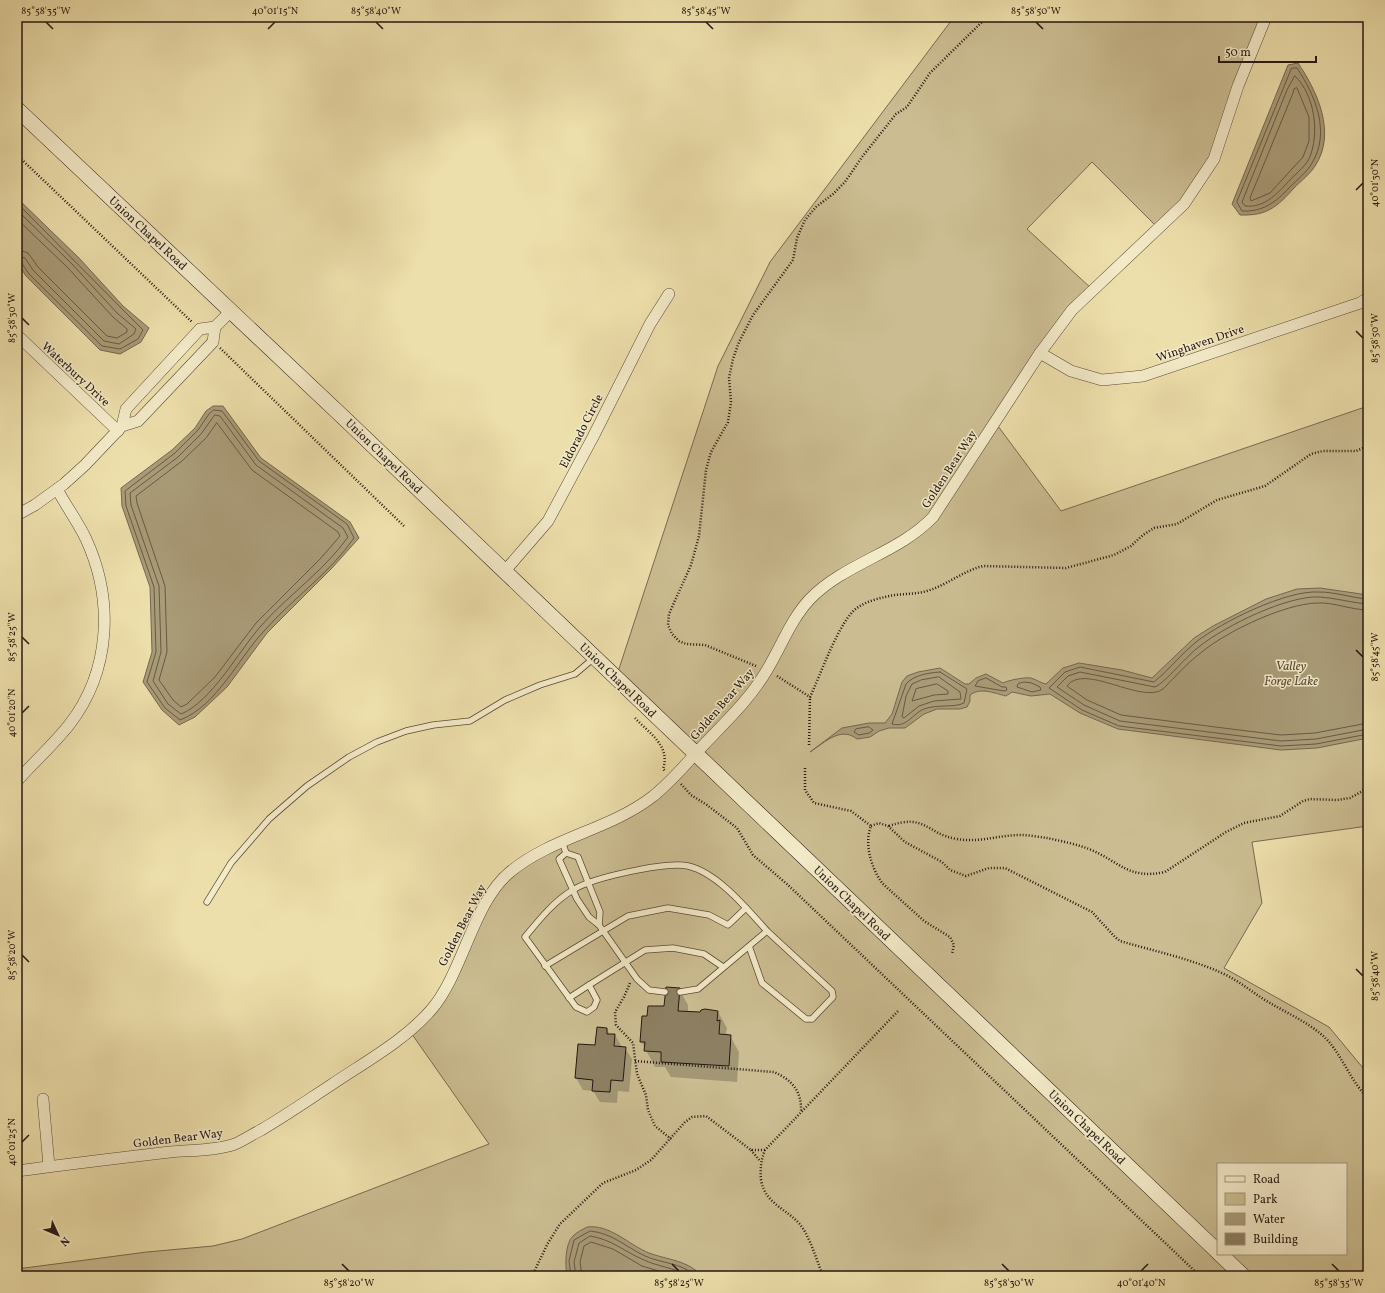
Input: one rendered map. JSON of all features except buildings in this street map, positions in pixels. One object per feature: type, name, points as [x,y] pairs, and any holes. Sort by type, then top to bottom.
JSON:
[{"type":"main road","name":"Union Chapel Road","points":[[17,109],[231,311],[1217,1251]]},
{"type":"main road","name":"Union Chapel Road","points":[[1221,1255],[1243,1276]]},
{"type":"street","name":"Golden Bear Way","points":[[17,1171],[225,1146],[243,1140],[284,1116],[400,1038],[420,1022],[442,995],[495,888],[507,874],[523,862],[562,841],[631,812],[652,797],[696,754],[752,692],[767,671],[795,620],[808,601],[825,586],[844,573],[925,526],[933,517],[1040,353],[1072,310],[1184,204],[1214,160],[1238,86],[1266,17]]},
{"type":"street","name":"Eldorado Circle","points":[[504,572],[540,533],[551,515],[650,324],[669,294]]},
{"type":"street","name":"Winghaven Drive","points":[[1040,353],[1071,371],[1102,380],[1143,376],[1360,303],[1368,298]]},
{"type":"street","points":[[120,428],[126,409],[200,329],[215,327],[231,311]]},
{"type":"street","points":[[17,515],[35,505],[57,489],[85,465],[120,428],[138,421],[213,342],[215,327]]},
{"type":"street","name":"Waterbury Drive","points":[[17,335],[120,428]]},
{"type":"street","points":[[17,780],[68,726],[78,712],[97,670],[103,643],[105,617],[101,581],[86,539],[57,489]]},
{"type":"street","points":[[43,1099],[49,1166]]},
{"type":"lane","points":[[207,902],[231,863],[269,819],[307,786],[349,757],[377,742],[406,731],[433,725],[470,721],[505,700],[540,685],[575,674],[594,658]]},
{"type":"lane","points":[[562,841],[566,853]]},
{"type":"lane","points":[[566,853],[578,857],[587,883],[600,912],[601,927]]},
{"type":"lane","points":[[566,853],[559,859],[572,890],[589,917],[601,927],[624,962],[648,990],[665,992]]},
{"type":"lane","points":[[589,985],[597,1000],[594,1007],[587,1012],[576,1007],[525,937],[542,916],[572,890],[587,883],[649,867],[688,866],[712,877],[746,908],[767,931],[832,991],[834,997],[812,1019],[806,1019],[762,983],[749,946]]},
{"type":"lane","points":[[545,966],[601,927],[628,916],[668,908],[709,916],[728,924],[746,908]]},
{"type":"lane","points":[[680,992],[698,989],[767,931]]},
{"type":"lane","points":[[569,998],[645,950],[674,948],[704,954],[723,967]]},
{"type":"path","points":[[810,697],[767,671],[705,646],[686,644],[679,641],[672,634],[668,625],[669,614],[691,565],[699,536],[706,470],[711,452],[728,422],[731,402],[729,378],[733,359],[739,342],[753,315],[793,260],[798,238],[805,220],[816,207],[833,194],[845,182],[862,157],[896,114],[907,107],[930,73],[987,17]]},
{"type":"path","points":[[809,745],[810,697],[841,626],[856,608],[886,596],[919,593],[936,588],[972,569],[983,566],[1066,568],[1114,555],[1131,546],[1143,535],[1154,528],[1177,524],[1217,500],[1265,486],[1310,454],[1323,451],[1356,451],[1368,446]]},
{"type":"path","points":[[634,718],[664,750],[666,761],[663,769],[691,795],[707,805],[737,828],[753,855],[788,885],[1200,1276]]},
{"type":"path","points":[[805,768],[805,790],[814,803],[851,811],[871,826]]},
{"type":"path","points":[[888,826],[912,821],[921,823],[944,836],[974,841],[1020,835],[1049,839],[1089,850],[1123,869],[1143,875],[1164,872],[1226,832],[1244,823],[1280,816],[1303,800],[1337,800],[1350,798],[1368,788]]},
{"type":"path","points":[[952,954],[954,945],[950,937],[924,921],[882,883],[878,877],[868,847],[867,836],[871,826],[879,823],[888,826],[905,842],[942,862],[950,870],[966,876],[989,868],[1005,868],[1092,912],[1120,941],[1212,969],[1234,979],[1258,997],[1303,1022],[1322,1035],[1352,1079],[1368,1098]]},
{"type":"path","points":[[631,981],[615,1012],[614,1018],[616,1025],[633,1043],[635,1061],[651,1118],[655,1126],[671,1140]]},
{"type":"path","points":[[822,1276],[804,1230],[790,1214],[767,1196],[762,1186],[761,1161],[765,1150],[899,1010]]},
{"type":"path","points":[[635,1061],[774,1072],[792,1082],[801,1102],[801,1112]]},
{"type":"path","points":[[532,1276],[548,1243],[560,1224],[603,1184],[636,1170],[652,1160],[688,1119],[692,1117],[706,1116],[751,1150],[761,1161]]},
{"type":"path","points":[[751,1150],[765,1150]]},
{"type":"green space","points":[[954,17],[1266,17],[1214,159],[1158,228],[1092,162],[1027,229],[1093,290],[995,422],[1061,511],[1368,406],[1368,826],[1252,842],[1262,903],[1224,968],[1329,1027],[1368,1074],[1368,1276],[17,1276],[17,1269],[147,1252],[213,1246],[242,1239],[489,1144],[409,1030],[420,1022],[507,874],[631,811],[695,754],[616,678],[718,366],[770,262]]},
{"type":"water","points":[[1298,63],[1312,86],[1322,113],[1324,140],[1321,153],[1311,172],[1277,205],[1257,214],[1240,215],[1232,204],[1288,65]]},
{"type":"water","points":[[17,198],[79,258],[123,306],[149,328],[141,342],[120,354],[100,350],[26,276],[17,262]]},
{"type":"water","points":[[213,406],[223,406],[261,458],[350,522],[359,538],[332,568],[267,633],[227,687],[195,717],[179,725],[162,710],[143,682],[152,652],[150,587],[122,506],[121,488],[172,450],[195,428],[206,411]]},
{"type":"water","name":"Valley Forge Lake","points":[[1320,588],[1368,595],[1368,738],[1317,748],[1281,750],[1118,729],[1080,713],[1050,694],[1031,696],[1012,692],[1006,696],[992,692],[978,691],[970,695],[970,701],[967,707],[960,709],[937,709],[924,714],[905,728],[889,728],[879,731],[870,737],[857,739],[851,735],[839,735],[827,740],[810,752],[842,728],[869,723],[885,723],[892,714],[902,682],[907,676],[918,672],[940,668],[965,684],[969,684],[976,678],[986,674],[1003,683],[1021,678],[1031,678],[1046,684],[1063,668],[1079,663],[1122,670],[1152,678],[1194,638],[1213,626],[1266,599],[1297,589]]},
{"type":"water","points":[[587,1227],[604,1229],[649,1253],[684,1264],[702,1276],[567,1276],[566,1261],[570,1239]]}]
